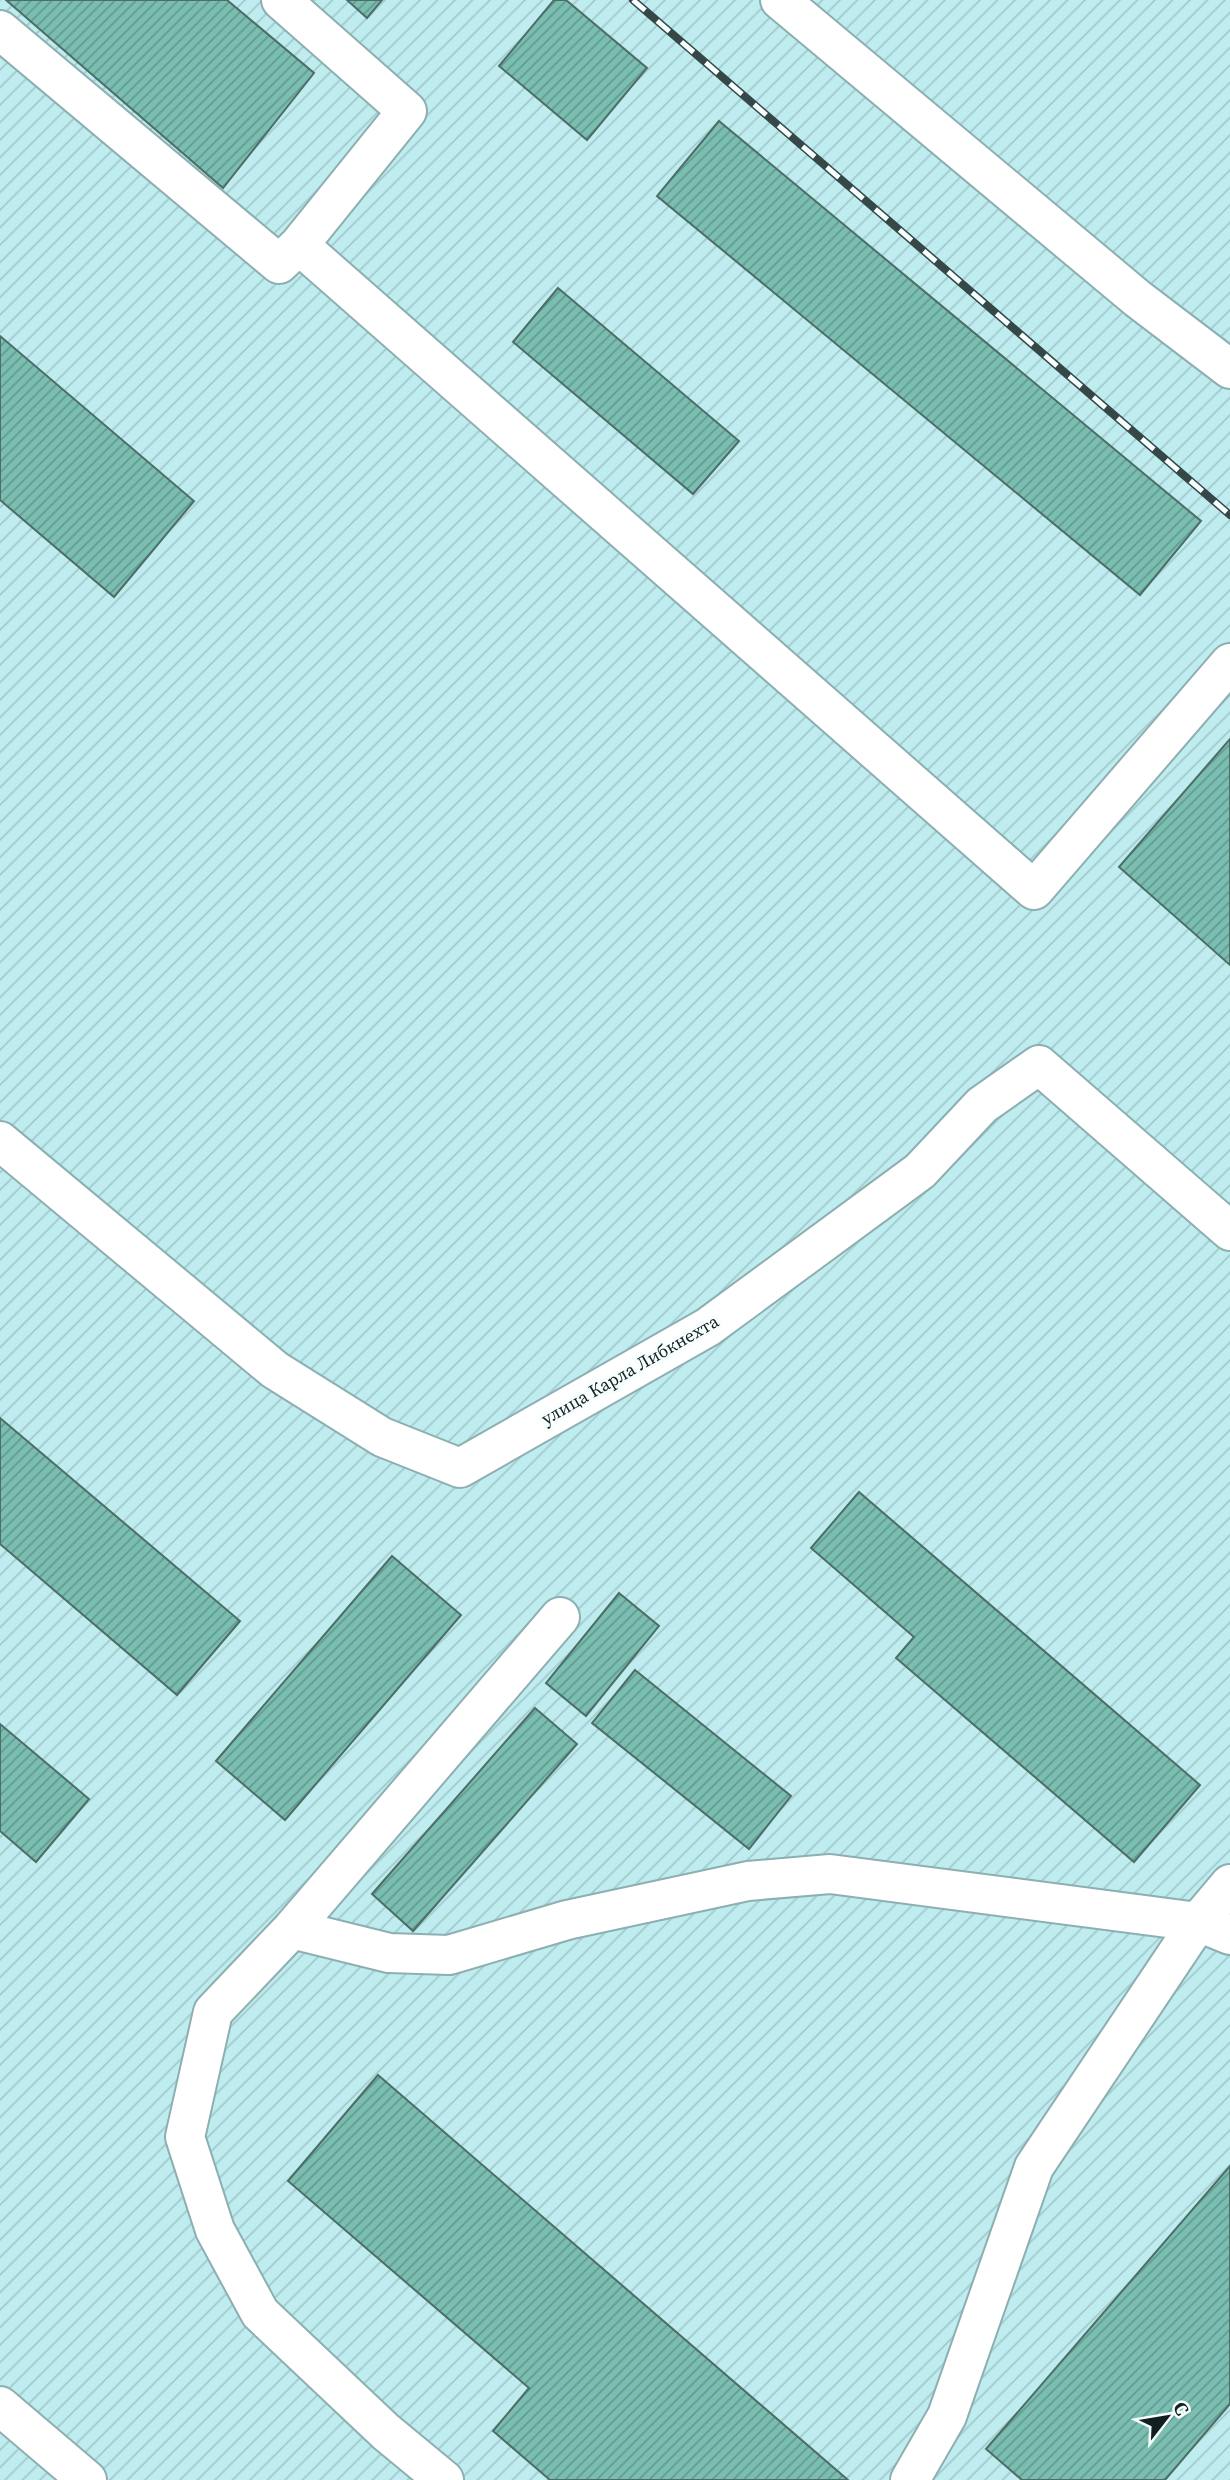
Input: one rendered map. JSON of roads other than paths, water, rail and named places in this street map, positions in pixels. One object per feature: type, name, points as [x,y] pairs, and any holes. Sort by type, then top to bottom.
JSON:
[{"type":"lane","points":[[0,30],[279,264],[299,245],[407,111],[281,0]]},
{"type":"lane","points":[[780,0],[1138,299],[1230,369]]},
{"type":"lane","points":[[299,245],[1034,890],[1230,663]]},
{"type":"lane","name":"улица Карла Либкнехта","points":[[0,1140],[275,1370],[382,1437],[460,1468],[708,1327],[920,1171],[982,1105],[1039,1065],[1230,1231]]},
{"type":"lane","points":[[444,2480],[386,2432],[260,2313],[215,2230],[185,2137],[213,2012],[292,1929],[560,1617]]},
{"type":"lane","points":[[292,1929],[389,1953],[449,1955],[567,1920],[748,1881],[830,1874],[1214,1928]]},
{"type":"lane","points":[[909,2480],[947,2416],[1034,2167],[1214,1928],[1230,1884]]},
{"type":"lane","points":[[0,2406],[87,2480]]},
{"type":"railway","points":[[633,0],[1230,515]]}]
